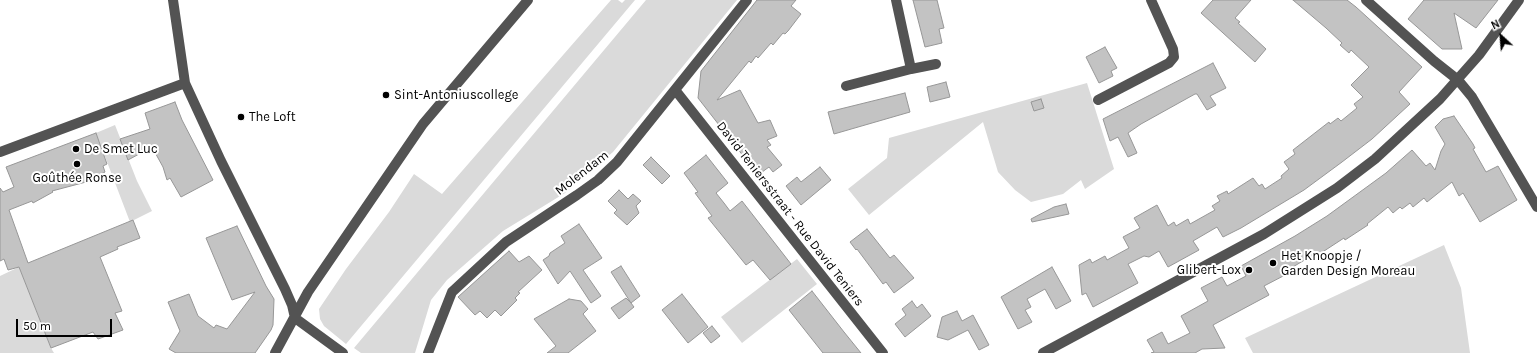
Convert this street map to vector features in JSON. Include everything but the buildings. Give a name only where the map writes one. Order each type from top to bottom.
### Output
[{"type":"street","points":[[173,0],[185,83],[221,161],[285,289],[292,305],[295,318],[342,353]]},
{"type":"street","points":[[275,353],[308,292],[423,124],[528,0]]},
{"type":"street","name":"Molendam","points":[[428,353],[452,292],[506,242],[598,180],[617,162],[676,91],[747,0]]},
{"type":"street","points":[[896,0],[911,69]]},
{"type":"street","points":[[1098,100],[1169,63],[1174,57],[1173,49],[1151,0]]},
{"type":"street","points":[[1366,0],[1434,61],[1458,80],[1478,105],[1537,207]]},
{"type":"street","points":[[1043,353],[1264,234],[1337,188],[1375,159],[1440,99],[1479,55],[1519,0]]},
{"type":"street","points":[[846,86],[936,64]]},
{"type":"street","points":[[0,152],[185,83]]},
{"type":"street","name":"David Teniersstraat - Rue David Teniers","points":[[676,91],[883,353]]},
{"type":"shaded area","points":[[611,0],[618,0],[622,3],[625,0],[635,0],[346,344],[324,326],[320,319],[319,309],[346,269],[389,212],[414,174],[442,194]]},
{"type":"shaded area","points":[[646,0],[737,0],[613,152],[565,193],[503,231],[447,280],[431,300],[415,353],[361,353],[354,348]]},
{"type":"shaded area","points":[[1087,83],[1114,169],[1085,189],[1081,180],[1063,194],[1031,202],[1015,190],[998,172],[983,122],[869,215],[848,189],[887,158],[889,138]]},
{"type":"shaded area","points":[[115,125],[137,181],[152,211],[130,222],[96,133]]},
{"type":"shaded area","points":[[1444,245],[1461,288],[1470,353],[1253,353],[1245,338]]},
{"type":"shaded area","points":[[797,259],[817,284],[742,343],[721,317]]},
{"type":"shaded area","points":[[19,267],[54,353],[0,353],[0,276]]},
{"type":"place","name":"Sint-Antoniuscollege","points":[[386,95]]},
{"type":"place","name":"The Loft","points":[[241,117]]},
{"type":"place","name":"De Smet Luc","points":[[76,149]]},
{"type":"place","name":"Goûthée Ronse","points":[[77,164]]},
{"type":"place","name":"Het Knoopje / Garden Design Moreau","points":[[1273,263]]},
{"type":"place","name":"Glibert-Lox","points":[[1249,270]]}]
